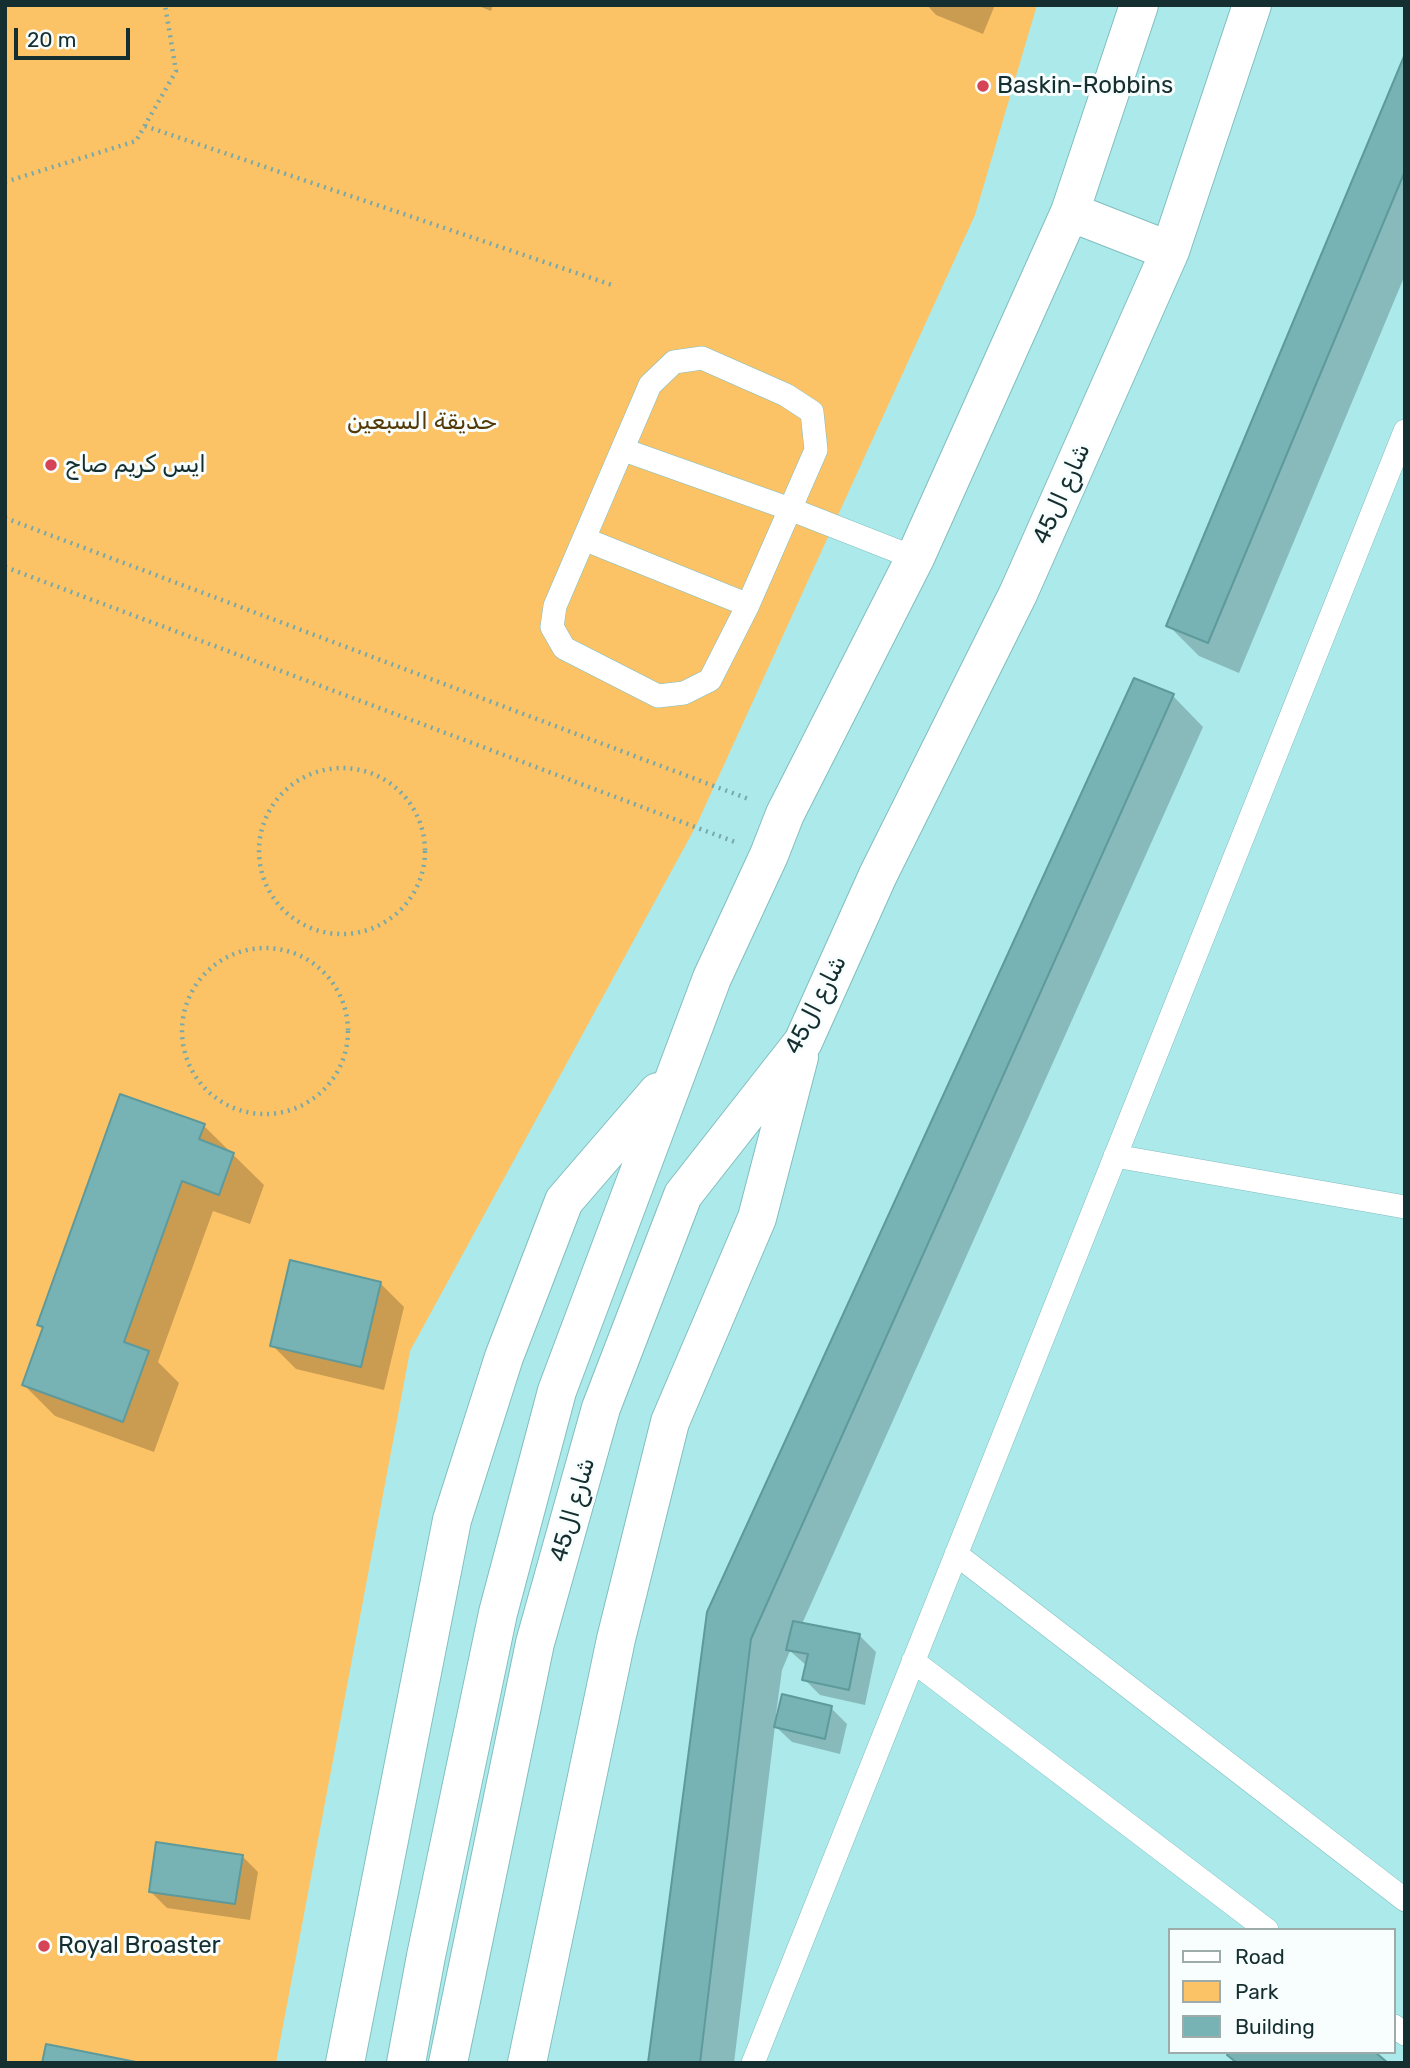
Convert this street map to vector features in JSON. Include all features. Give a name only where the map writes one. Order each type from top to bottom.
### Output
[{"type":"main road","name":"شارع ال45","points":[[406,2063],[498,1613],[557,1391],[712,978],[785,814],[915,558],[1070,212],[1139,5]]},
{"type":"main road","name":"شارع ال45","points":[[448,2063],[535,1643],[601,1408],[683,1195],[803,1042],[878,875],[1018,594],[1170,251],[1252,5]]},
{"type":"main road","points":[[1070,212],[1170,251]]},
{"type":"main road","points":[[529,2060],[616,1639],[670,1422],[757,1218],[803,1042]]},
{"type":"main road","points":[[345,2063],[452,1520],[503,1357],[564,1201],[676,1072]]},
{"type":"lane","points":[[702,358],[786,395],[812,412],[816,450],[790,509],[748,605],[710,680],[684,693],[658,696],[565,648],[552,627],[555,606],[650,385],[674,362],[702,358]]},
{"type":"lane","points":[[753,2063],[1405,431]]},
{"type":"lane","points":[[624,450],[790,509],[915,558]]},
{"type":"lane","points":[[584,539],[748,605]]},
{"type":"lane","points":[[1115,1156],[1405,1207]]},
{"type":"lane","points":[[956,1554],[1405,1900]]},
{"type":"lane","points":[[913,1661],[1264,1928]]},
{"type":"path","points":[[5,182],[136,141],[177,71],[165,5]]},
{"type":"path","points":[[145,126],[612,285]]},
{"type":"path","points":[[5,518],[785,814]]},
{"type":"path","points":[[5,567],[769,855]]},
{"type":"path","points":[[356,768],[383,778],[399,789],[416,813],[424,835],[425,864],[421,879],[398,913],[369,930],[333,934],[297,922],[274,901],[260,862],[264,821],[288,787],[323,769],[356,768]]},
{"type":"path","points":[[279,947],[306,957],[322,968],[340,992],[347,1014],[348,1044],[344,1059],[321,1093],[292,1111],[255,1115],[219,1102],[196,1081],[181,1042],[186,1000],[210,966],[246,948],[279,947]]},
{"type":"green space","name":"حديقة السبعين","points":[[5,5],[1037,5],[975,215],[696,826],[410,1351],[276,2063],[5,2063]]},
{"type":"building","points":[[1405,54],[1405,171],[1208,643],[1166,626]]},
{"type":"building","points":[[1134,678],[1174,694],[751,1639],[700,2063],[648,2063],[707,1612]]},
{"type":"building","points":[[120,1094],[205,1124],[199,1139],[234,1153],[219,1195],[182,1181],[124,1342],[149,1351],[123,1422],[22,1385],[43,1327],[37,1325]]},
{"type":"building","points":[[290,1260],[381,1282],[361,1367],[270,1346]]},
{"type":"building","points":[[793,1621],[860,1634],[849,1690],[802,1680],[808,1654],[786,1650]]},
{"type":"building","points":[[782,1694],[832,1706],[825,1739],[774,1727]]},
{"type":"building","points":[[156,1842],[243,1855],[235,1904],[149,1892]]},
{"type":"building","points":[[46,2044],[141,2063],[42,2063]]},
{"type":"building","points":[[1377,2054],[1388,2063],[1237,2063],[1227,2055]]},
{"type":"place","name":"Baskin-Robbins","points":[[983,86]]},
{"type":"place","name":"ايس كريم صاج","points":[[51,465]]},
{"type":"place","name":"Royal Broaster","points":[[44,1946]]}]
